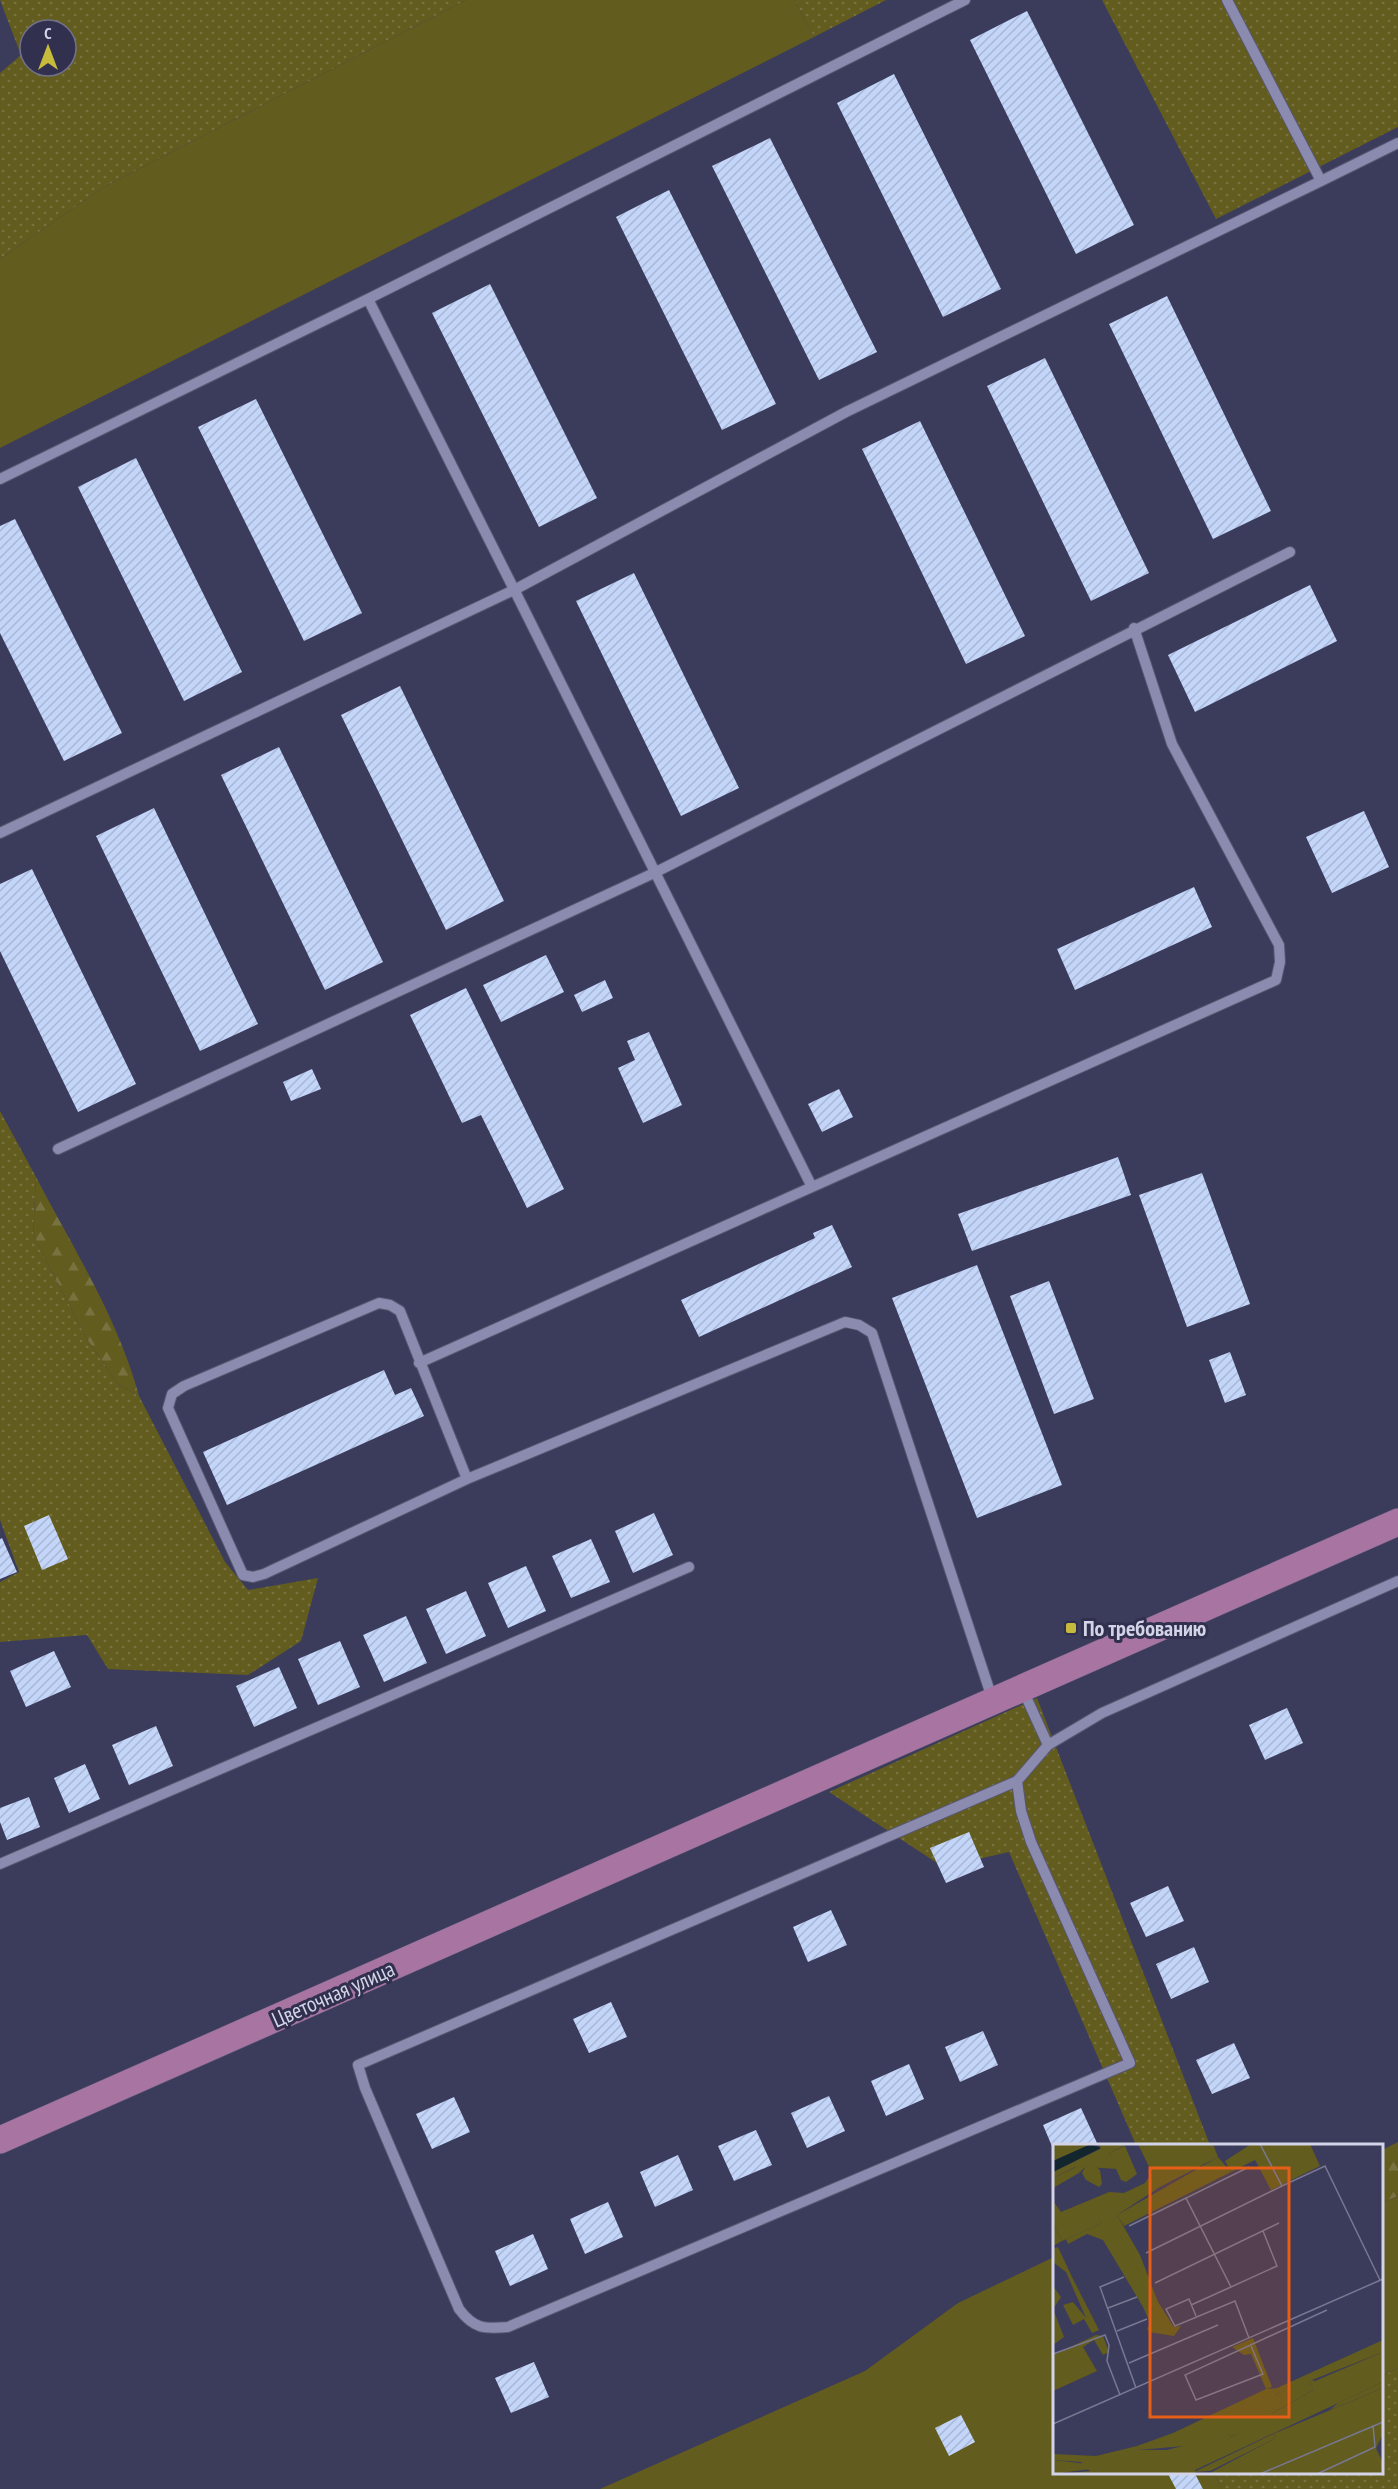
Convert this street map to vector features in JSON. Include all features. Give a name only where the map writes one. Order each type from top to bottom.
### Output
[{"type":"main road","name":"Цветочная улица","points":[[0,2140],[666,1848],[1398,1522]]},
{"type":"street","points":[[0,479],[368,299],[965,0]]},
{"type":"street","points":[[1227,0],[1321,181]]},
{"type":"street","points":[[0,832],[516,589],[846,412],[1398,142]]},
{"type":"street","points":[[368,299],[516,589],[654,873],[812,1187]]},
{"type":"street","points":[[58,1149],[654,873],[1134,628],[1290,552]]},
{"type":"street","points":[[419,1363],[1275,980],[1280,962],[1279,945],[1172,744],[1134,628]]},
{"type":"street","points":[[467,1479],[400,1311],[390,1305],[379,1303],[184,1386],[172,1394],[168,1408],[243,1575],[253,1577],[264,1574],[467,1479],[845,1322],[859,1325],[872,1333],[993,1701]]},
{"type":"street","points":[[0,1864],[688,1567]]},
{"type":"street","points":[[1017,1781],[1020,1811],[1030,1842],[1131,2062],[508,2327],[487,2329],[469,2322],[459,2309],[365,2088],[358,2066],[1017,1781],[1048,1745],[1102,1713],[1398,1581]]},
{"type":"street","points":[[1022,1688],[1048,1745]]},
{"type":"green space","points":[[0,0],[466,0],[104,187],[0,259],[0,73],[18,58],[18,78],[78,78],[78,18],[18,18],[18,47]]},
{"type":"green space","points":[[466,0],[794,0],[814,37],[0,448],[0,259],[104,187]]},
{"type":"green space","points":[[794,0],[886,0],[814,37]]},
{"type":"green space","points":[[1102,0],[1398,0],[1398,127],[1216,219]]},
{"type":"green space","points":[[0,1111],[36,1177],[33,1235],[87,1339],[118,1384],[139,1396],[225,1562],[248,1590],[318,1578],[301,1641],[248,1675],[108,1669],[87,1635],[0,1642],[0,1582],[19,1572],[0,1520]]},
{"type":"green space","points":[[36,1177],[107,1311],[139,1396],[118,1384],[87,1339],[33,1235]]},
{"type":"green space","points":[[1037,1698],[1210,2144],[1136,2144],[1009,1852],[943,1867],[829,1792]]},
{"type":"green space","points":[[1398,2142],[1398,2196],[1383,2203],[1383,2150]]},
{"type":"green space","points":[[1398,2196],[1398,2368],[1383,2376],[1383,2203]]},
{"type":"green space","points":[[1053,2257],[1053,2474],[1214,2474],[1222,2489],[600,2489],[865,2371],[958,2303]]},
{"type":"green space","points":[[1398,2368],[1398,2489],[1222,2489],[1214,2474],[1383,2474],[1383,2376]]},
{"type":"building","points":[[1027,11],[1134,225],[1076,254],[970,40]]},
{"type":"building","points":[[894,74],[1001,289],[943,317],[837,103]]},
{"type":"building","points":[[770,138],[877,352],[819,380],[712,166]]},
{"type":"building","points":[[669,190],[776,404],[722,430],[616,217]]},
{"type":"building","points":[[490,284],[597,498],[539,527],[432,313]]},
{"type":"building","points":[[1167,296],[1271,511],[1213,539],[1109,324]]},
{"type":"building","points":[[1045,358],[1149,573],[1091,601],[987,386]]},
{"type":"building","points":[[256,399],[362,613],[304,641],[198,427]]},
{"type":"building","points":[[920,421],[1025,636],[966,664],[862,449]]},
{"type":"building","points":[[136,458],[242,672],[184,701],[78,487]]},
{"type":"building","points":[[15,519],[122,733],[64,761],[0,633],[0,526]]},
{"type":"building","points":[[634,573],[739,788],[681,816],[576,601]]},
{"type":"building","points":[[1310,585],[1337,641],[1195,712],[1168,655]]},
{"type":"building","points":[[400,686],[504,901],[446,930],[341,715]]},
{"type":"building","points":[[279,747],[383,962],[325,990],[221,775]]},
{"type":"building","points":[[154,808],[258,1024],[200,1051],[96,836]]},
{"type":"building","points":[[1364,811],[1389,867],[1332,893],[1306,837]]},
{"type":"building","points":[[32,869],[136,1084],[78,1112],[0,951],[0,884]]},
{"type":"building","points":[[1194,887],[1212,927],[1075,990],[1057,949]]},
{"type":"building","points":[[546,955],[564,992],[501,1022],[483,985]]},
{"type":"building","points":[[605,980],[613,998],[582,1012],[574,995]]},
{"type":"building","points":[[466,988],[564,1189],[527,1208],[481,1115],[462,1123],[410,1015]]},
{"type":"building","points":[[649,1032],[682,1105],[643,1123],[618,1068],[635,1060],[627,1041]]},
{"type":"building","points":[[312,1069],[321,1089],[291,1101],[283,1082]]},
{"type":"building","points":[[839,1089],[853,1117],[822,1132],[808,1104]]},
{"type":"building","points":[[1118,1157],[1131,1195],[972,1251],[958,1214]]},
{"type":"building","points":[[1202,1173],[1250,1304],[1187,1327],[1139,1195]]},
{"type":"building","points":[[832,1225],[852,1267],[699,1337],[681,1300],[815,1238],[813,1233]]},
{"type":"building","points":[[977,1265],[1062,1485],[977,1518],[892,1298]]},
{"type":"building","points":[[1049,1281],[1094,1399],[1054,1414],[1010,1296]]},
{"type":"building","points":[[1230,1352],[1246,1395],[1225,1403],[1209,1360]]},
{"type":"building","points":[[384,1370],[395,1395],[411,1388],[424,1416],[227,1505],[203,1452]]},
{"type":"building","points":[[654,1513],[673,1555],[633,1573],[615,1531]]},
{"type":"building","points":[[49,1515],[68,1559],[42,1570],[24,1526]]},
{"type":"building","points":[[2,1538],[17,1572],[0,1579],[0,1539]]},
{"type":"building","points":[[591,1539],[610,1582],[571,1598],[552,1556]]},
{"type":"building","points":[[526,1566],[546,1611],[508,1628],[488,1583]]},
{"type":"building","points":[[466,1591],[486,1636],[446,1654],[426,1609]]},
{"type":"building","points":[[406,1616],[427,1663],[384,1682],[363,1635]]},
{"type":"building","points":[[340,1641],[360,1687],[318,1705],[298,1659]]},
{"type":"building","points":[[54,1651],[71,1687],[26,1707],[10,1671]]},
{"type":"building","points":[[279,1667],[297,1708],[254,1727],[236,1686]]},
{"type":"building","points":[[1287,1708],[1303,1743],[1265,1760],[1249,1725]]},
{"type":"building","points":[[156,1726],[173,1766],[129,1785],[112,1745]]},
{"type":"building","points":[[85,1764],[100,1799],[69,1813],[54,1778]]},
{"type":"building","points":[[29,1797],[40,1827],[7,1840],[0,1822],[0,1808]]},
{"type":"building","points":[[969,1832],[984,1867],[946,1883],[930,1848]]},
{"type":"building","points":[[1168,1886],[1184,1921],[1146,1937],[1130,1903]]},
{"type":"building","points":[[831,1910],[847,1945],[808,1962],[793,1927]]},
{"type":"building","points":[[1194,1947],[1209,1982],[1171,1999],[1156,1964]]},
{"type":"building","points":[[611,2002],[627,2037],[589,2053],[573,2019]]},
{"type":"building","points":[[983,2031],[998,2065],[960,2082],[945,2047]]},
{"type":"building","points":[[1234,2043],[1250,2078],[1212,2094],[1196,2060]]},
{"type":"building","points":[[909,2064],[924,2099],[886,2116],[871,2081]]},
{"type":"building","points":[[829,2096],[845,2131],[807,2148],[791,2113]]},
{"type":"building","points":[[454,2097],[470,2132],[432,2149],[416,2114]]},
{"type":"building","points":[[1081,2108],[1097,2143],[1053,2144],[1053,2149],[1043,2125]]},
{"type":"building","points":[[756,2130],[772,2165],[734,2181],[718,2146]]},
{"type":"building","points":[[678,2155],[693,2190],[655,2207],[640,2172]]},
{"type":"building","points":[[608,2202],[623,2237],[585,2254],[570,2219]]},
{"type":"building","points":[[533,2234],[548,2269],[510,2286],[495,2251]]},
{"type":"building","points":[[534,2362],[549,2397],[511,2413],[495,2378]]},
{"type":"building","points":[[961,2415],[975,2442],[949,2456],[935,2428]]},
{"type":"building","points":[[1168,2474],[1195,2474],[1203,2489],[1176,2489]]},
{"type":"place","name":"По требованию","points":[[1071,1628]]}]
